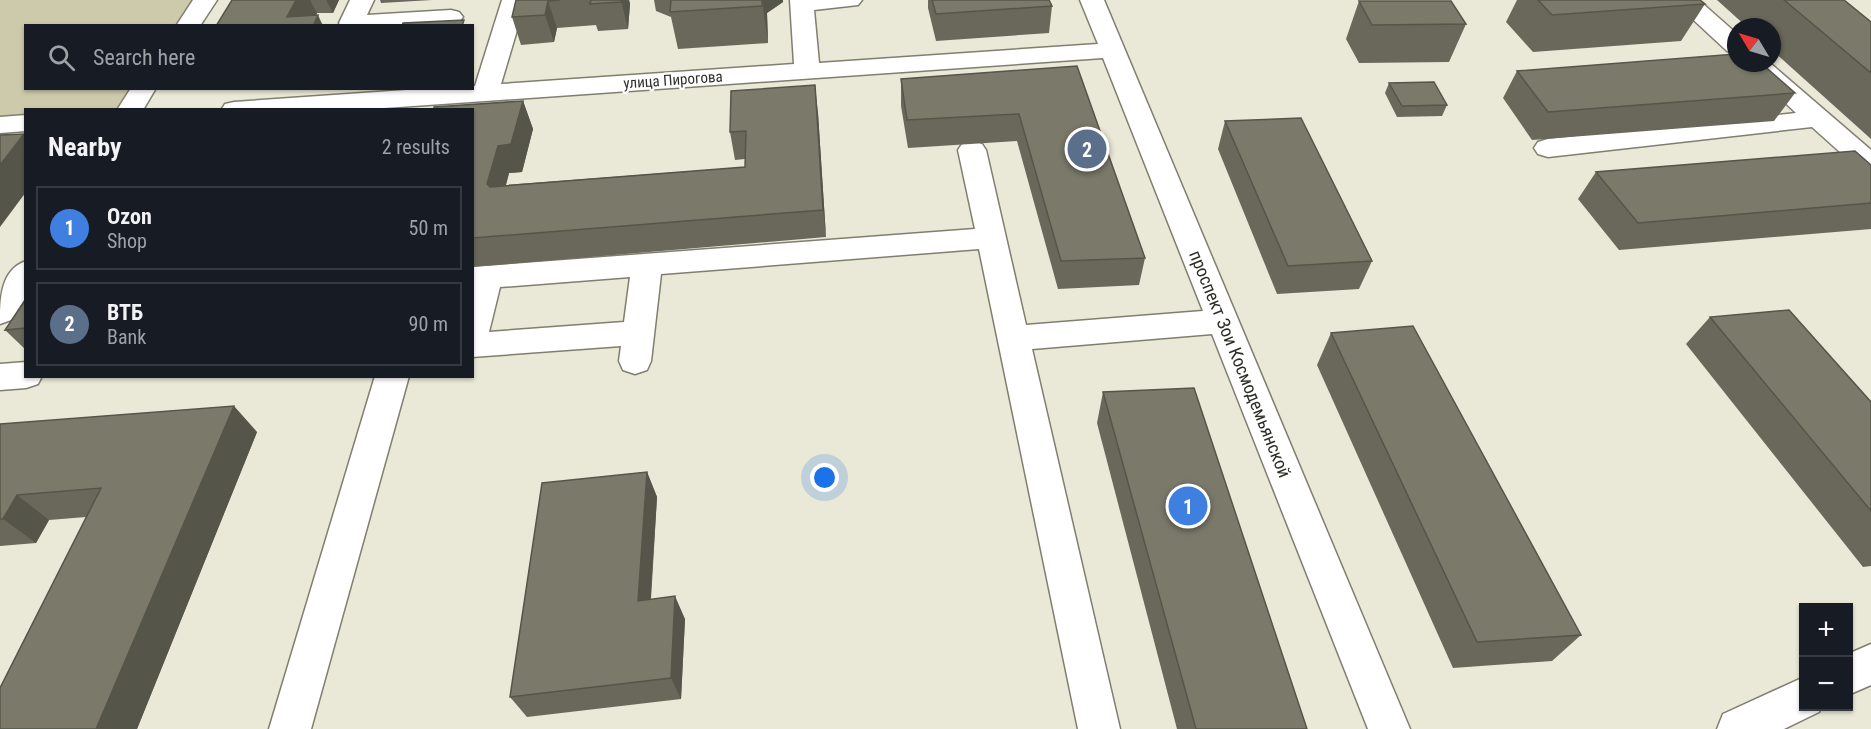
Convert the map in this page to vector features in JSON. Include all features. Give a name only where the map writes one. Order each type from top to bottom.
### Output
[{"type":"street","points":[[189,24],[205,0]]},
{"type":"street","points":[[362,0],[351,23],[451,17]]},
{"type":"street","points":[[486,93],[514,0]]},
{"type":"street","points":[[807,71],[802,2],[850,0]]},
{"type":"street","name":"проспект Зои Космодемьянской","points":[[1092,0],[1389,729]]},
{"type":"street","points":[[1694,8],[1727,38]]},
{"type":"street","name":"улица Пирогова","points":[[264,108],[1112,50]]},
{"type":"street","points":[[1765,72],[1871,165]]},
{"type":"street","points":[[131,108],[143,90]]},
{"type":"street","points":[[1548,148],[1816,119]]},
{"type":"street","points":[[0,125],[24,123]]},
{"type":"street","points":[[972,150],[1099,729]]},
{"type":"street","points":[[474,322],[480,278],[993,238]]},
{"type":"street","points":[[474,345],[636,347],[646,266]]},
{"type":"street","points":[[0,312],[24,275]]},
{"type":"street","points":[[1014,338],[1223,321]]},
{"type":"street","points":[[0,377],[24,375]]},
{"type":"street","points":[[290,729],[391,378]]},
{"type":"street","points":[[1853,673],[1871,664]]},
{"type":"street","points":[[1738,729],[1799,699]]},
{"type":"shaded area","points":[[0,0],[201,0],[185,24],[24,24],[24,90],[141,90],[129,108],[24,108],[24,122],[0,124]]},
{"type":"building","points":[[232,0],[296,0],[287,17],[318,15],[314,24],[217,24]]},
{"type":"building","points":[[516,0],[560,0],[548,1],[545,15],[512,17]]},
{"type":"building","points":[[591,0],[621,0],[621,2],[590,4]]},
{"type":"building","points":[[671,0],[762,0],[762,6],[670,12]]},
{"type":"building","points":[[932,0],[1049,0],[1052,6],[936,14]]},
{"type":"building","points":[[1538,0],[1700,0],[1705,4],[1552,15]]},
{"type":"building","points":[[1784,0],[1844,0],[1871,22],[1871,73]]},
{"type":"building","points":[[1359,1],[1451,1],[1466,24],[1372,25]]},
{"type":"building","points":[[464,20],[463,24],[403,23]]},
{"type":"building","points":[[1727,55],[1727,72],[1771,72],[1795,93],[1548,112],[1517,71]]},
{"type":"building","points":[[1077,66],[1145,258],[1061,261],[1019,114],[907,120],[901,79]]},
{"type":"building","points":[[1434,82],[1447,105],[1402,106],[1389,83]]},
{"type":"building","points":[[815,85],[823,210],[474,238],[474,108],[434,108],[523,101],[511,144],[498,146],[487,184],[490,187],[745,167],[746,131],[730,132],[731,91]]},
{"type":"building","points":[[1301,118],[1372,261],[1288,266],[1225,121]]},
{"type":"building","points":[[24,134],[0,165],[0,135]]},
{"type":"building","points":[[1855,151],[1871,165],[1871,203],[1638,223],[1596,172]]},
{"type":"building","points":[[24,302],[24,328],[5,330]]},
{"type":"building","points":[[1789,310],[1871,402],[1871,511],[1710,317]]},
{"type":"building","points":[[1413,326],[1581,635],[1477,642],[1331,333]]},
{"type":"building","points":[[1194,388],[1307,729],[1196,729],[1103,392]]},
{"type":"building","points":[[234,406],[96,729],[0,729],[0,688],[101,488],[17,495],[3,519],[0,519],[0,424]]},
{"type":"building","points":[[647,472],[638,601],[675,596],[671,678],[510,697],[542,483]]},
{"type":"place","name":"ВТБ","points":[[1087,149]]},
{"type":"place","name":"Ozon","points":[[1188,506]]}]
